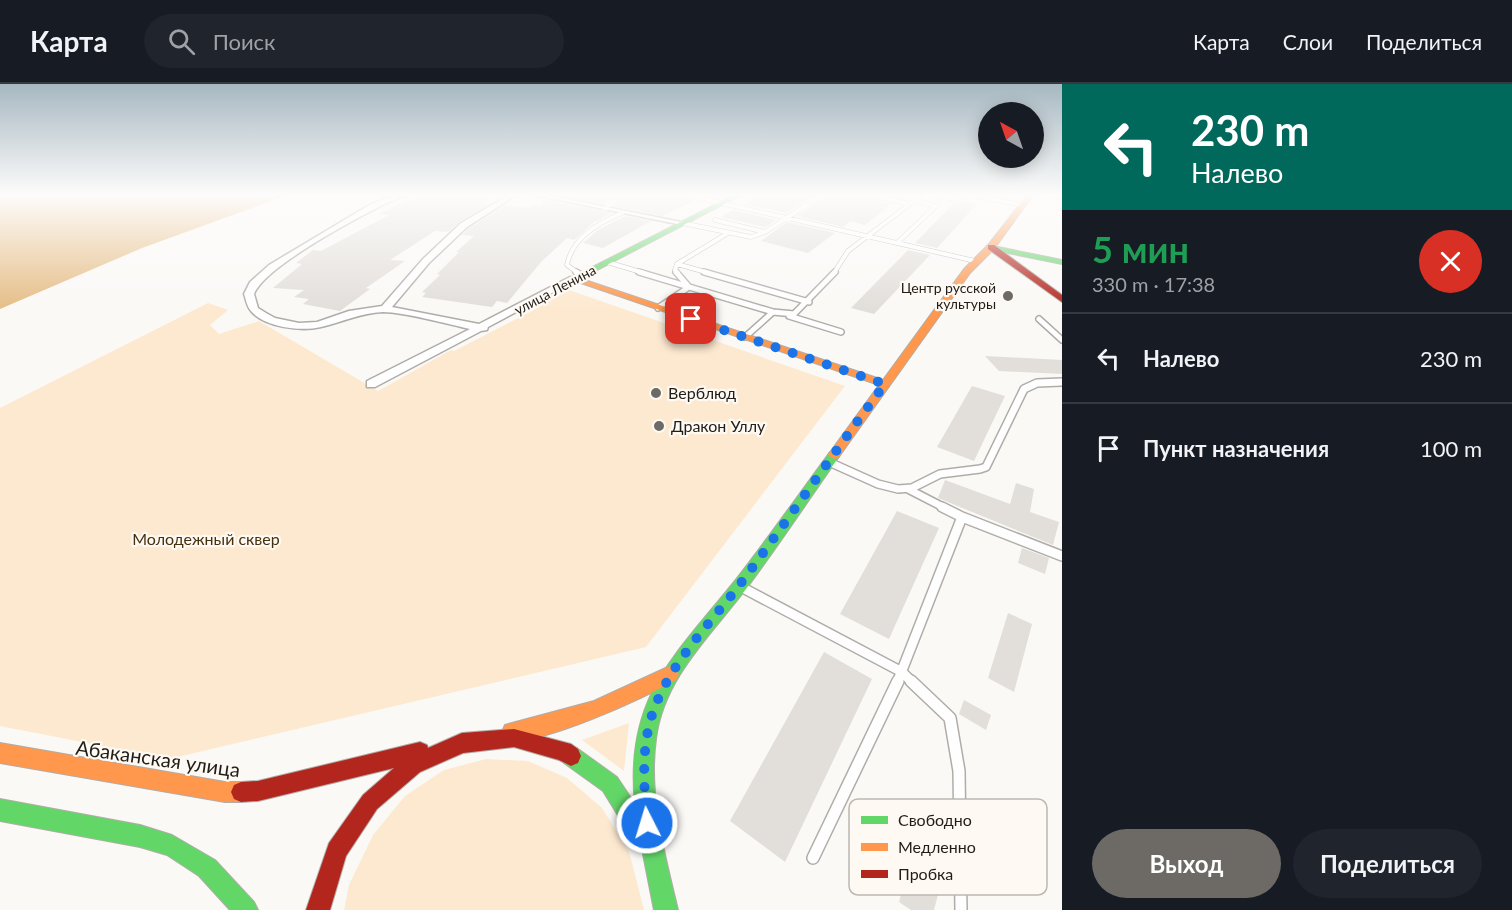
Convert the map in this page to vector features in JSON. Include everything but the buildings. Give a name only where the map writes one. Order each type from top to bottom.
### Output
[{"type":"main road","name":"улица Ленина","points":[[577,277],[662,234]]},
{"type":"main road","points":[[666,909],[647,823],[644,778],[651,717],[670,675],[739,585],[975,261],[991,247],[1001,234]]},
{"type":"main road","points":[[991,247],[1062,262]]},
{"type":"main road","points":[[991,247],[1062,299]]},
{"type":"main road","points":[[577,277],[658,308],[885,384]]},
{"type":"main road","points":[[318,910],[329,870],[343,840],[379,791],[400,772],[423,757],[450,745],[582,716],[620,702],[670,675]]},
{"type":"main road","points":[[467,740],[515,737],[562,751],[584,764],[605,781],[624,802],[640,826],[653,855],[662,887]]},
{"type":"main road","name":"Абаканская улица","points":[[0,753],[172,783],[242,792],[258,791],[450,745]]},
{"type":"main road","points":[[0,810],[151,839],[177,848],[221,879],[246,910]]},
{"type":"street","points":[[328,234],[272,267],[253,284],[249,294],[254,309],[272,320],[304,327],[318,326],[349,314],[385,309],[483,328]]},
{"type":"street","points":[[385,309],[426,261],[456,234]]},
{"type":"street","name":"улица Ленина","points":[[371,384],[483,328],[577,277]]},
{"type":"lane","points":[[577,277],[567,265],[572,248],[589,234]]},
{"type":"lane","points":[[689,287],[675,270],[677,264],[727,234]]},
{"type":"lane","points":[[731,234],[751,237],[761,234]]},
{"type":"lane","points":[[853,234],[975,261]]},
{"type":"lane","points":[[745,338],[773,312],[794,314],[809,302],[832,276],[848,251],[872,234]]},
{"type":"lane","points":[[897,243],[907,234]]},
{"type":"lane","points":[[607,262],[841,332]]},
{"type":"lane","points":[[677,264],[809,302]]},
{"type":"lane","points":[[658,308],[689,287]]},
{"type":"lane","points":[[1039,319],[1062,340]]},
{"type":"lane","points":[[908,489],[931,476],[952,472],[974,472],[986,467],[1024,389],[1031,384],[1062,382]]},
{"type":"lane","points":[[828,461],[890,487],[908,489],[962,517],[1062,556]]},
{"type":"lane","points":[[813,858],[902,672],[962,517]]},
{"type":"lane","points":[[739,585],[902,672],[950,718],[959,771],[959,799]]},
{"type":"lane","points":[[961,895],[961,910]]},
{"type":"green space","name":"Молодежный сквер","points":[[569,290],[845,386],[646,647],[169,759],[0,726],[0,408],[208,303],[228,310],[210,325],[219,334],[259,321],[378,391],[451,350],[454,351]]},
{"type":"green space","points":[[629,723],[624,771],[582,740]]},
{"type":"green space","points":[[486,759],[528,761],[567,778],[602,808],[629,851],[644,910],[344,910],[349,885],[373,835],[405,796],[444,770]]},
{"type":"shaded area","points":[[0,234],[182,234],[142,248],[0,309]]},
{"type":"traffic: fast","points":[[573,279],[662,234]]},
{"type":"traffic: fast","points":[[1001,249],[1062,262]]},
{"type":"traffic: fast","points":[[662,887],[648,823],[644,780],[646,737],[658,697],[678,662],[729,600],[834,455]]},
{"type":"traffic: fast","points":[[571,756],[610,784],[646,840]]},
{"type":"traffic: fast","points":[[0,810],[140,836],[172,846],[207,868],[246,910]]},
{"type":"traffic: fast","points":[[658,873],[666,910]]},
{"type":"traffic: slow","points":[[834,455],[967,271],[1001,234]]},
{"type":"traffic: slow","points":[[573,279],[885,384]]},
{"type":"traffic: slow","points":[[512,732],[594,710],[632,694],[670,674]]},
{"type":"traffic: slow","points":[[0,753],[225,792],[241,792]]},
{"type":"traffic: jam","points":[[991,247],[1062,299]]},
{"type":"traffic: jam","points":[[318,910],[337,851],[370,802],[413,765],[462,743],[514,738],[564,751],[571,756]]},
{"type":"traffic: jam","points":[[241,792],[258,791],[420,752]]},
{"type":"place","name":"Центр русской культуры","points":[[1008,296]]},
{"type":"place","name":"Верблюд","points":[[656,393]]},
{"type":"place","name":"Дракон Уллу","points":[[659,426]]},
{"type":"route","points":[[647,823],[644,787],[651,717],[670,675],[739,585],[885,384],[691,319]]}]
